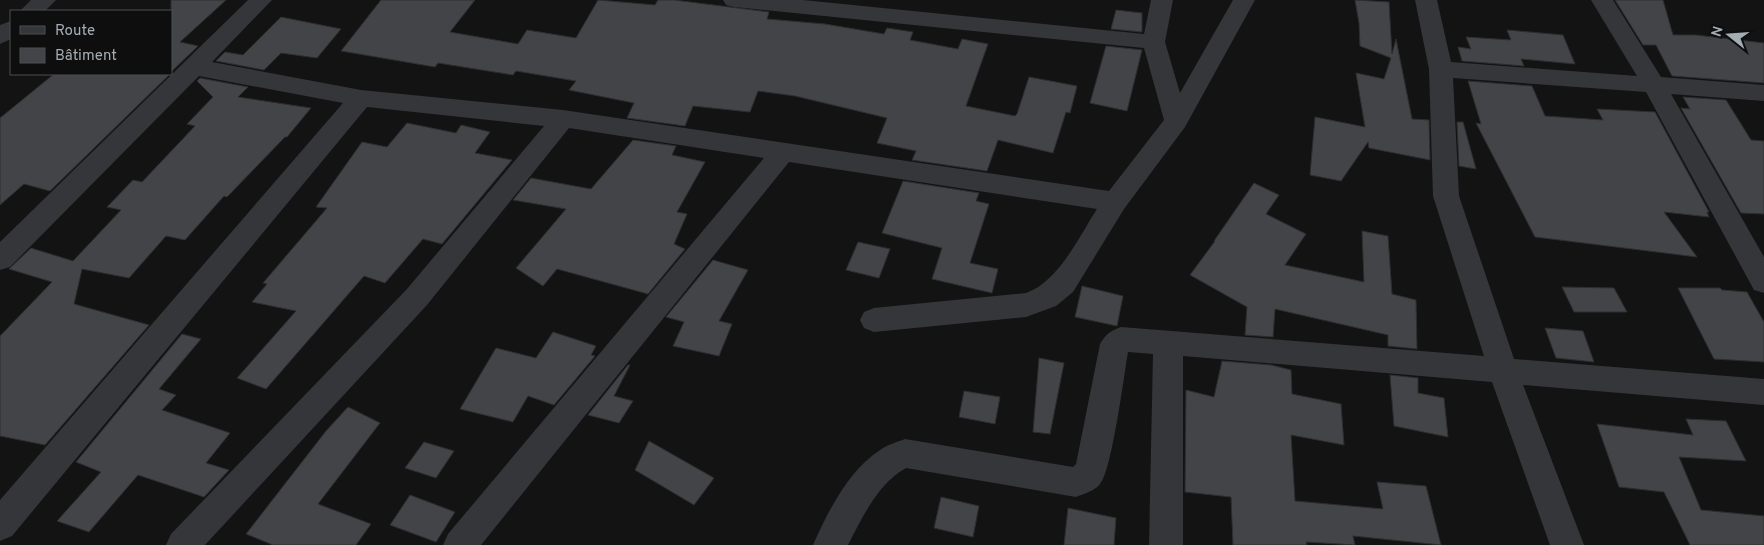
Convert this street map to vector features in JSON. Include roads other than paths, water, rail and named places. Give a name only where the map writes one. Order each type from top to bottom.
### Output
[{"type":"street","points":[[32,10],[45,0]]},
{"type":"street","points":[[0,259],[261,0]]},
{"type":"street","points":[[734,0],[1154,42]]},
{"type":"street","points":[[1162,0],[1154,42],[1176,121]]},
{"type":"street","points":[[874,320],[1026,305],[1046,298],[1063,284],[1115,202],[1176,121],[1244,0]]},
{"type":"street","points":[[1426,0],[1441,69],[1446,196],[1503,371],[1567,545]]},
{"type":"street","points":[[1602,0],[1654,85],[1764,282]]},
{"type":"street","points":[[0,37],[10,29]]},
{"type":"street","points":[[194,66],[361,98],[563,119],[1115,202]]},
{"type":"street","points":[[1441,69],[1764,93]]},
{"type":"street","points":[[0,525],[361,98]]},
{"type":"street","points":[[183,545],[417,297],[563,119]]},
{"type":"street","points":[[460,545],[784,151]]},
{"type":"street","points":[[830,545],[846,514],[880,467],[897,456],[906,453],[1076,482],[1089,474],[1094,458],[1117,341],[1121,339],[1764,392]]},
{"type":"street","points":[[1166,545],[1168,342]]}]
